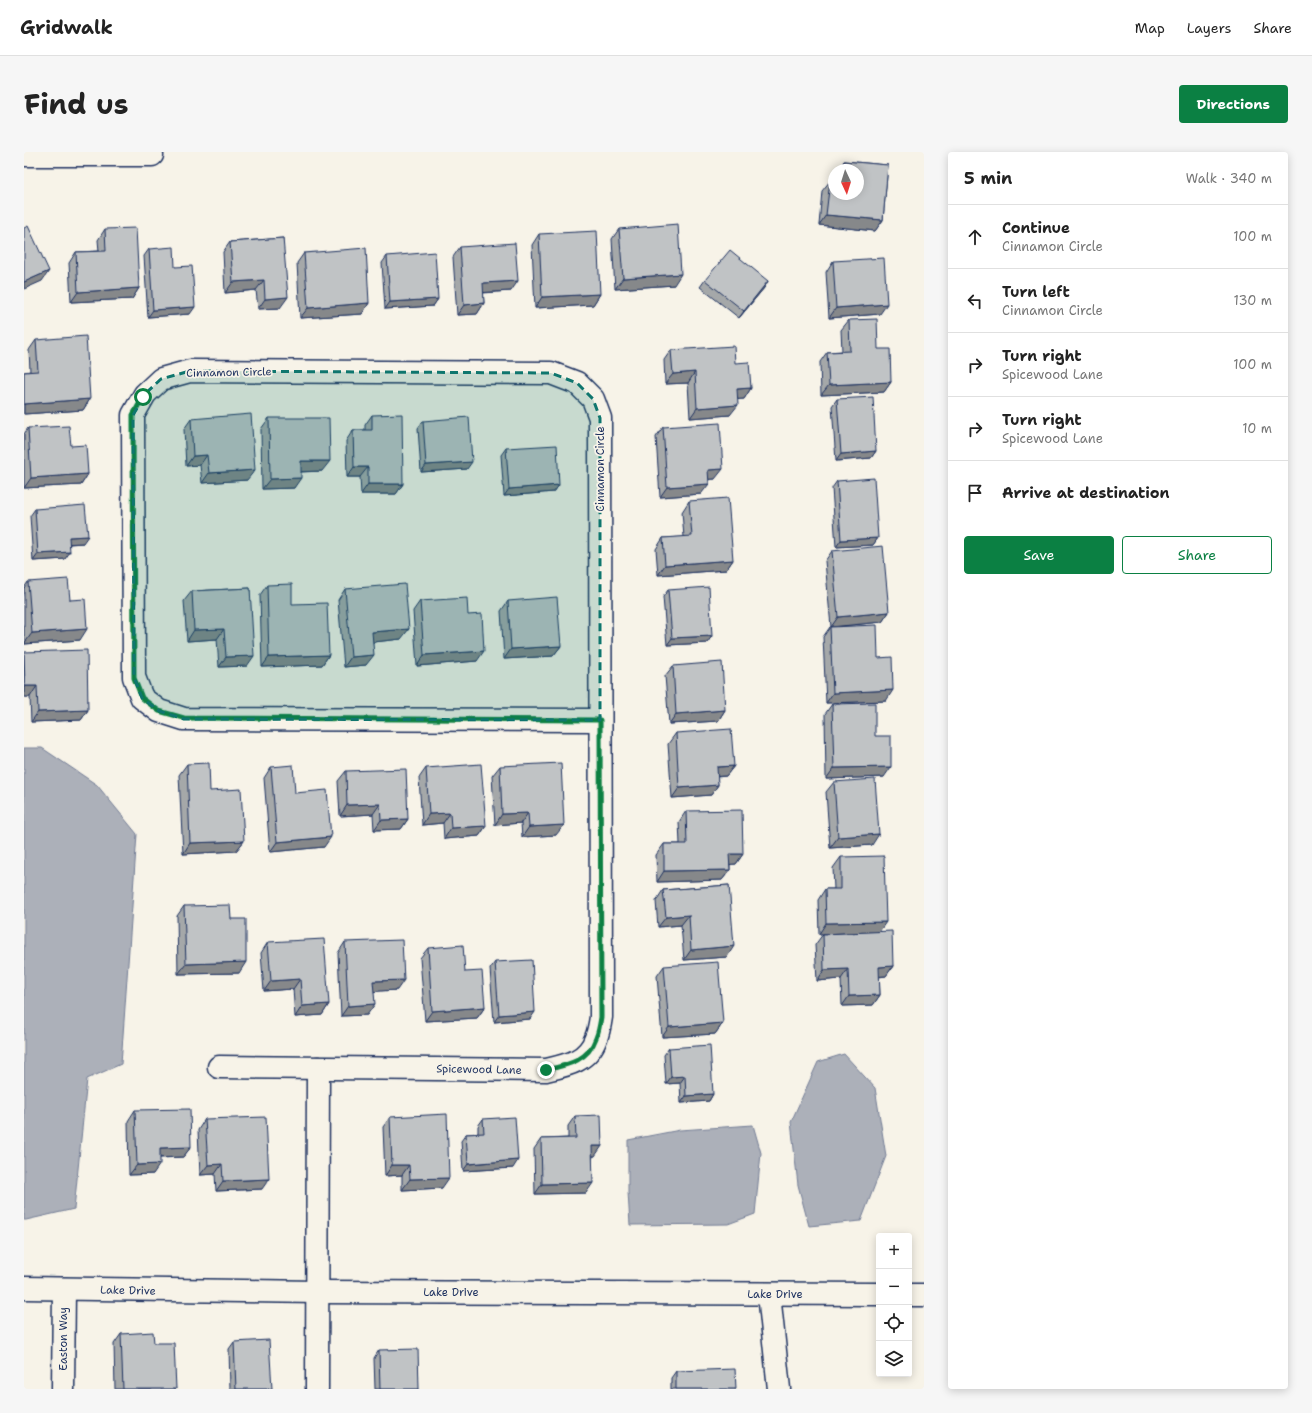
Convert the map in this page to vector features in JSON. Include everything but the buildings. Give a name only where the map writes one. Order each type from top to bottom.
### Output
[{"type":"street","points":[[24,155],[152,155]]},
{"type":"street","name":"Cinnamon Circle","points":[[190,370],[551,373],[578,383],[593,398],[600,418],[600,720],[184,718],[159,711],[142,698],[134,678],[133,415],[145,394],[160,379],[190,370]]},
{"type":"street","name":"Spicewood Lane","points":[[219,1067],[546,1070],[570,1065],[586,1056],[596,1039],[601,1017],[600,720]]},
{"type":"street","points":[[317,1389],[318,1068]]},
{"type":"street","name":"Lake Drive","points":[[24,1288],[317,1292],[876,1294]]},
{"type":"street","name":"Easton Way","points":[[63,1389],[64,1289]]},
{"type":"street","points":[[769,1294],[779,1389]]},
{"type":"street","points":[[912,1295],[924,1295]]},
{"type":"highlighted area","points":[[190,371],[551,373],[577,383],[593,399],[600,418],[600,720],[184,719],[159,711],[142,698],[134,677],[133,415],[145,394],[161,379]]},
{"type":"shaded area","points":[[24,748],[42,748],[97,785],[137,834],[121,1064],[87,1079],[74,1209],[26,1220],[24,1220]]},
{"type":"shaded area","points":[[844,1054],[875,1088],[886,1156],[861,1221],[809,1226],[798,1185],[791,1122],[818,1062]]},
{"type":"shaded area","points":[[753,1125],[761,1153],[755,1214],[728,1224],[630,1225],[628,1192],[628,1140],[680,1130]]},
{"type":"route","points":[[143,397],[133,415],[134,678],[142,698],[159,711],[184,718],[600,720],[601,1017],[596,1039],[586,1056],[570,1065],[546,1070]]}]
